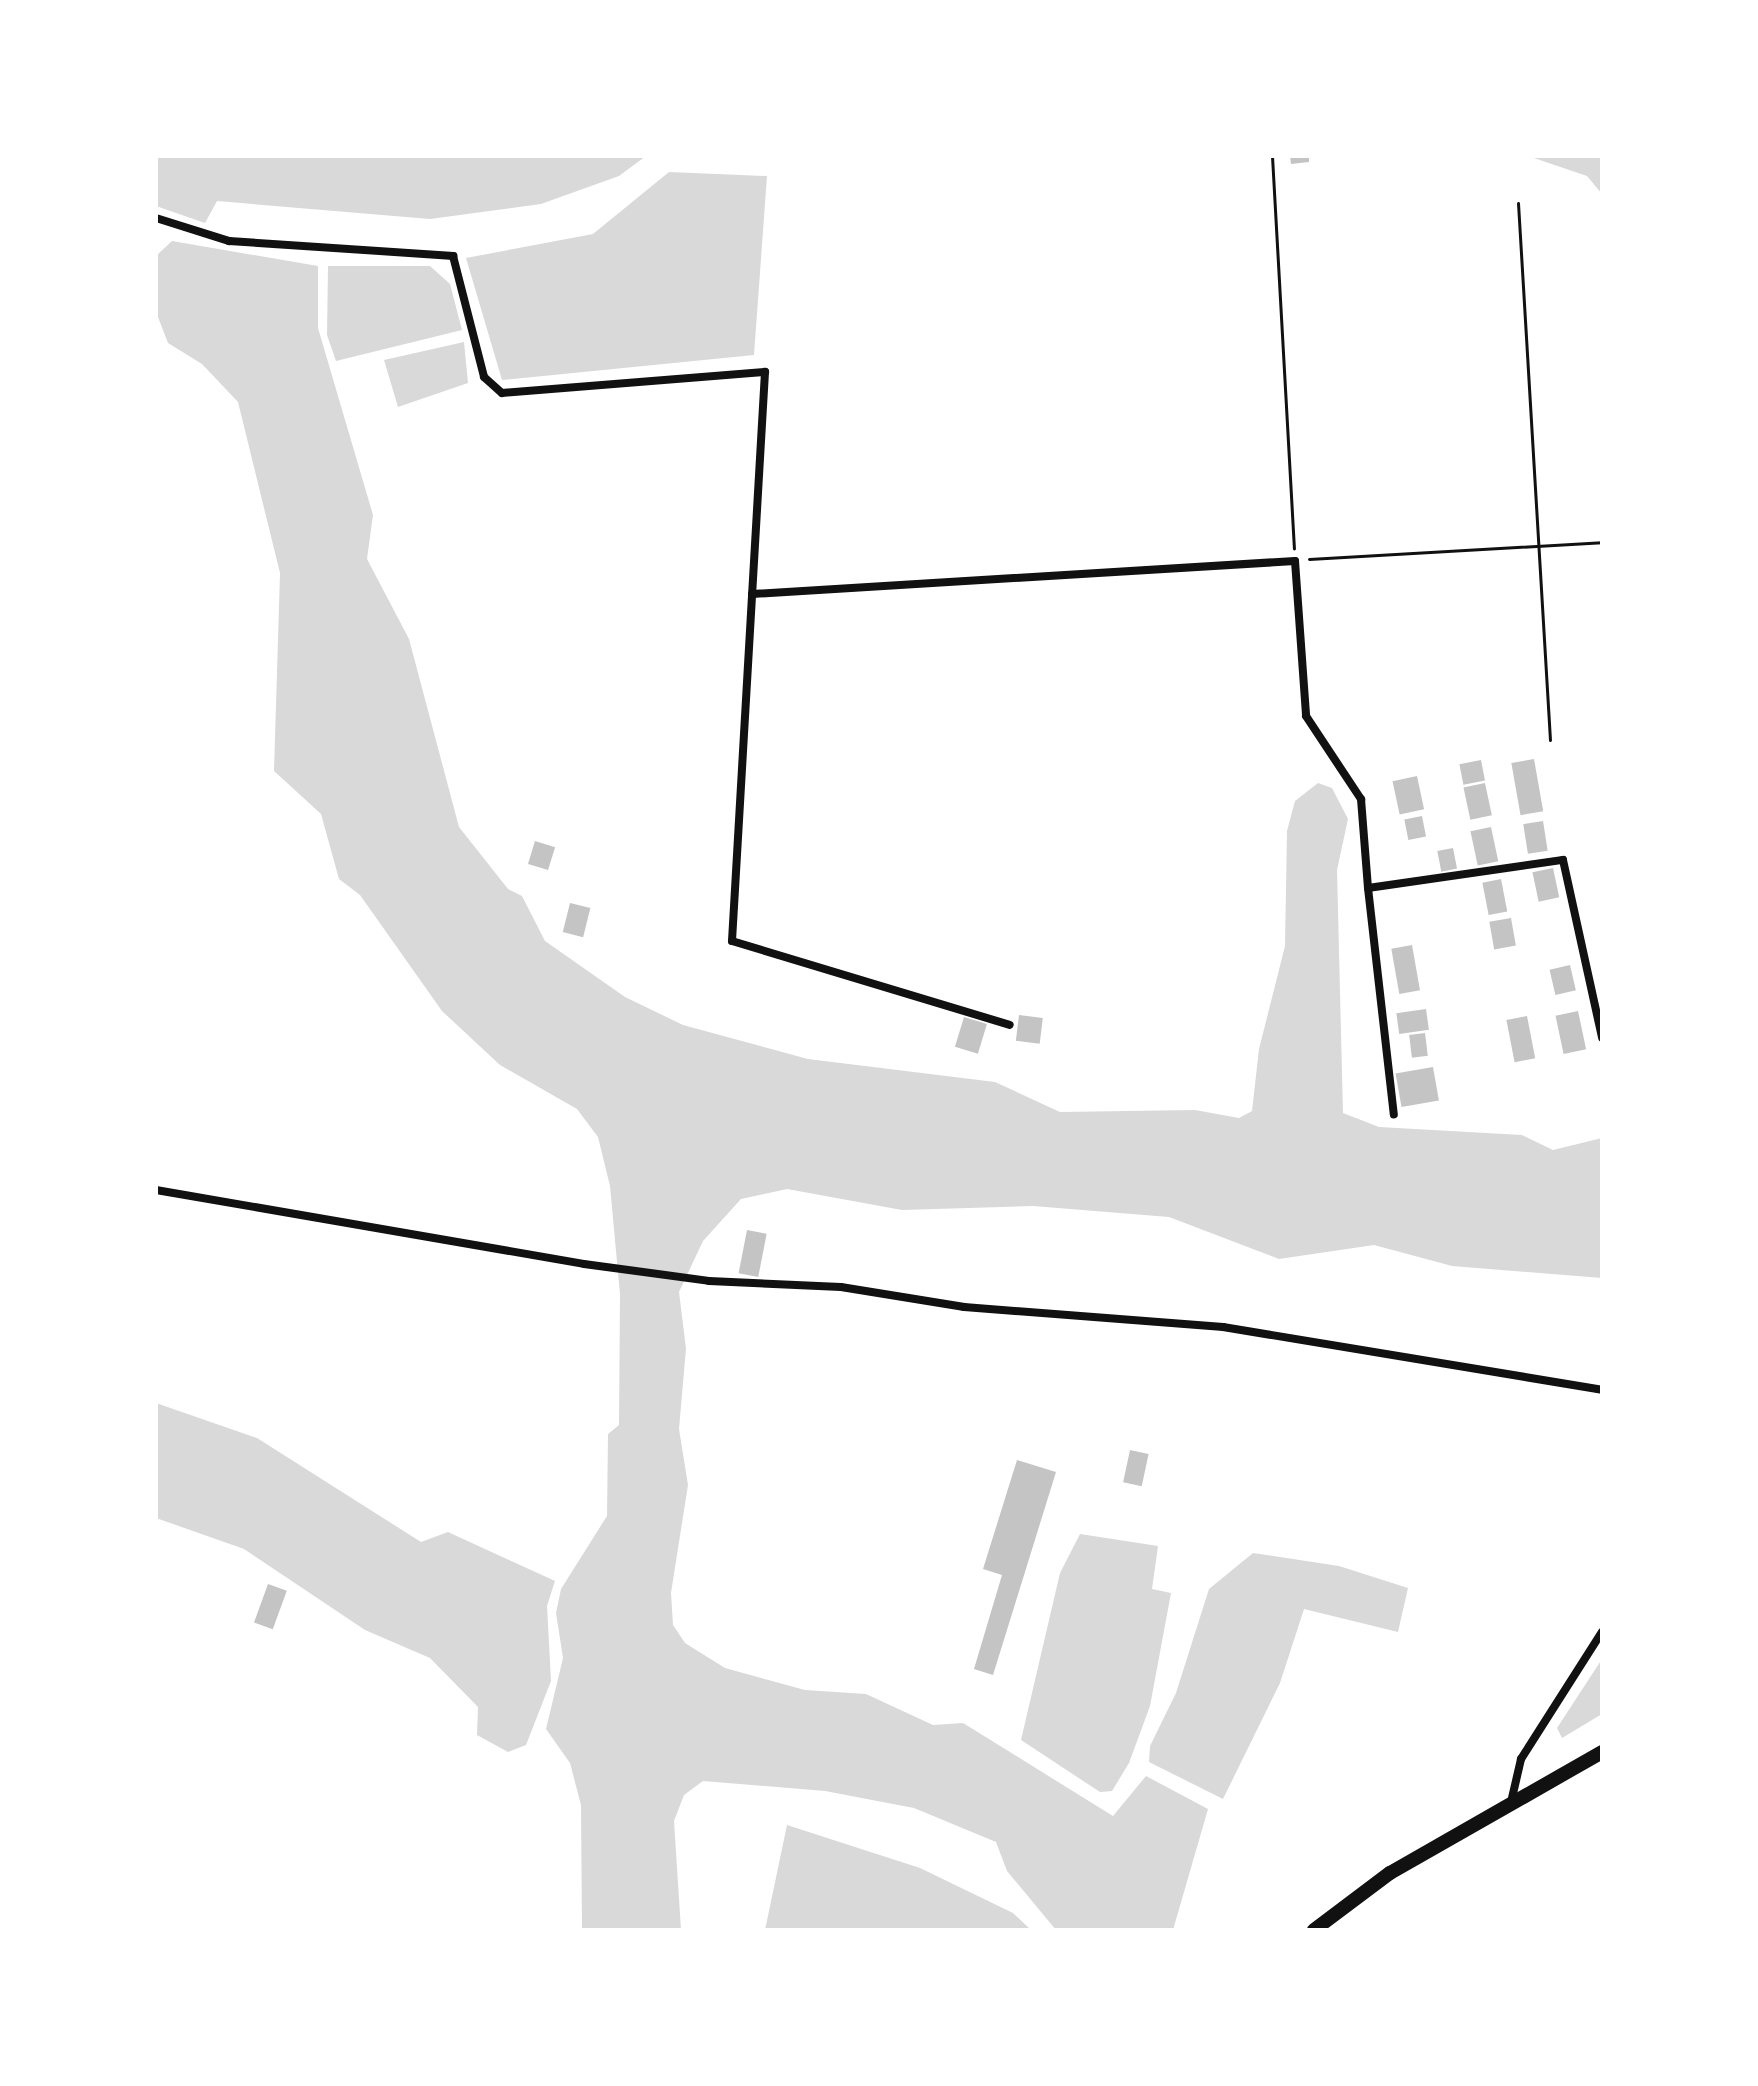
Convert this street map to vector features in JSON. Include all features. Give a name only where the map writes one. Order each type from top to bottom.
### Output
[{"type":"main road","points":[[1314,1930],[1390,1873],[1512,1798],[1602,1752]]},
{"type":"street","points":[[156,218],[229,241],[453,256],[484,377],[502,393],[765,372],[732,941],[1010,1025]]},
{"type":"street","points":[[752,594],[1295,561],[1306,716],[1361,799],[1394,1115]]},
{"type":"street","points":[[1368,888],[1563,860],[1602,1038]]},
{"type":"street","points":[[156,1190],[615,1269],[1223,1327],[1602,1390]]},
{"type":"street","points":[[1512,1798],[1521,1759],[1602,1632]]},
{"type":"path","points":[[1272,156],[1295,561],[1602,542]]},
{"type":"path","points":[[1518,203],[1550,740]]},
{"type":"shaded area","points":[[156,156],[646,156],[619,176],[541,204],[430,219],[217,201],[205,223],[156,206]]},
{"type":"shaded area","points":[[1528,156],[1602,156],[1602,194],[1587,176]]},
{"type":"shaded area","points":[[669,172],[767,176],[754,355],[502,380],[466,258],[593,234]]},
{"type":"shaded area","points":[[172,241],[318,266],[318,328],[373,515],[367,559],[409,639],[459,827],[508,889],[522,896],[545,941],[625,997],[683,1025],[808,1059],[995,1082],[1060,1112],[1195,1110],[1239,1118],[1252,1111],[1259,1049],[1285,946],[1287,831],[1295,801],[1318,783],[1332,788],[1348,819],[1337,870],[1343,1113],[1379,1127],[1522,1135],[1553,1150],[1602,1138],[1602,1278],[1452,1266],[1374,1245],[1279,1259],[1169,1217],[1033,1206],[902,1210],[787,1189],[741,1199],[703,1241],[679,1292],[686,1349],[679,1429],[688,1485],[671,1593],[673,1625],[685,1643],[725,1668],[805,1690],[866,1694],[933,1725],[963,1723],[1113,1816],[1146,1776],[1208,1809],[1173,1930],[1056,1930],[1007,1871],[996,1842],[914,1808],[825,1791],[703,1781],[684,1795],[674,1821],[681,1930],[582,1930],[581,1805],[570,1763],[546,1729],[563,1658],[556,1613],[561,1589],[607,1516],[608,1434],[619,1425],[620,1294],[610,1186],[598,1137],[577,1109],[500,1065],[442,1011],[360,895],[339,879],[321,814],[274,771],[280,573],[238,402],[202,364],[168,343],[156,312],[156,256]]},
{"type":"shaded area","points":[[328,266],[430,266],[450,284],[462,330],[336,361],[327,335]]},
{"type":"shaded area","points":[[464,342],[468,383],[398,407],[384,360]]},
{"type":"shaded area","points":[[156,1403],[257,1438],[421,1542],[448,1532],[555,1581],[547,1606],[551,1681],[526,1745],[508,1752],[477,1735],[478,1707],[430,1658],[365,1630],[244,1549],[156,1518]]},
{"type":"shaded area","points":[[1080,1534],[1158,1546],[1152,1589],[1171,1593],[1150,1706],[1129,1763],[1112,1791],[1100,1792],[1021,1740],[1060,1573]]},
{"type":"shaded area","points":[[1253,1553],[1339,1566],[1408,1588],[1398,1632],[1304,1609],[1280,1683],[1223,1799],[1149,1762],[1150,1746],[1176,1693],[1209,1589]]},
{"type":"shaded area","points":[[1602,1659],[1602,1714],[1562,1738],[1557,1728]]},
{"type":"shaded area","points":[[787,1825],[920,1868],[1013,1913],[1031,1930],[765,1930]]},
{"type":"building","points":[[1290,156],[1309,156],[1309,162],[1291,164]]},
{"type":"building","points":[[1534,759],[1543,811],[1521,815],[1511,763]]},
{"type":"building","points":[[1481,760],[1485,781],[1463,785],[1459,764]]},
{"type":"building","points":[[1417,776],[1424,809],[1400,814],[1393,781]]},
{"type":"building","points":[[1485,783],[1492,815],[1470,820],[1463,788]]},
{"type":"building","points":[[1422,816],[1426,837],[1408,840],[1404,819]]},
{"type":"building","points":[[1543,821],[1548,851],[1528,854],[1523,824]]},
{"type":"building","points":[[1491,827],[1498,861],[1478,866],[1470,831]]},
{"type":"building","points":[[535,841],[555,847],[548,870],[528,864]]},
{"type":"building","points":[[1453,848],[1457,869],[1441,872],[1437,851]]},
{"type":"building","points":[[1553,868],[1559,897],[1539,902],[1532,872]]},
{"type":"building","points":[[1501,879],[1507,911],[1489,915],[1482,883]]},
{"type":"building","points":[[570,903],[590,908],[583,937],[563,932]]},
{"type":"building","points":[[1511,918],[1516,946],[1494,949],[1489,922]]},
{"type":"building","points":[[1412,945],[1420,990],[1399,994],[1391,949]]},
{"type":"building","points":[[1570,965],[1576,990],[1555,995],[1550,970]]},
{"type":"building","points":[[1426,1009],[1429,1030],[1399,1034],[1396,1013]]},
{"type":"building","points":[[1578,1011],[1586,1049],[1564,1054],[1556,1016]]},
{"type":"building","points":[[1019,1015],[1043,1018],[1040,1044],[1016,1041]]},
{"type":"building","points":[[1527,1016],[1535,1058],[1515,1062],[1506,1020]]},
{"type":"building","points":[[964,1017],[987,1024],[978,1054],[955,1047]]},
{"type":"building","points":[[1425,1033],[1428,1056],[1412,1058],[1409,1035]]},
{"type":"building","points":[[1433,1067],[1439,1100],[1401,1107],[1396,1074]]},
{"type":"building","points":[[747,1230],[767,1234],[758,1277],[739,1273]]},
{"type":"building","points":[[1130,1450],[1149,1454],[1142,1486],[1123,1482]]},
{"type":"building","points":[[1017,1460],[1056,1472],[993,1675],[974,1669],[1002,1575],[983,1569]]},
{"type":"building","points":[[268,1584],[287,1591],[273,1629],[254,1623]]}]
